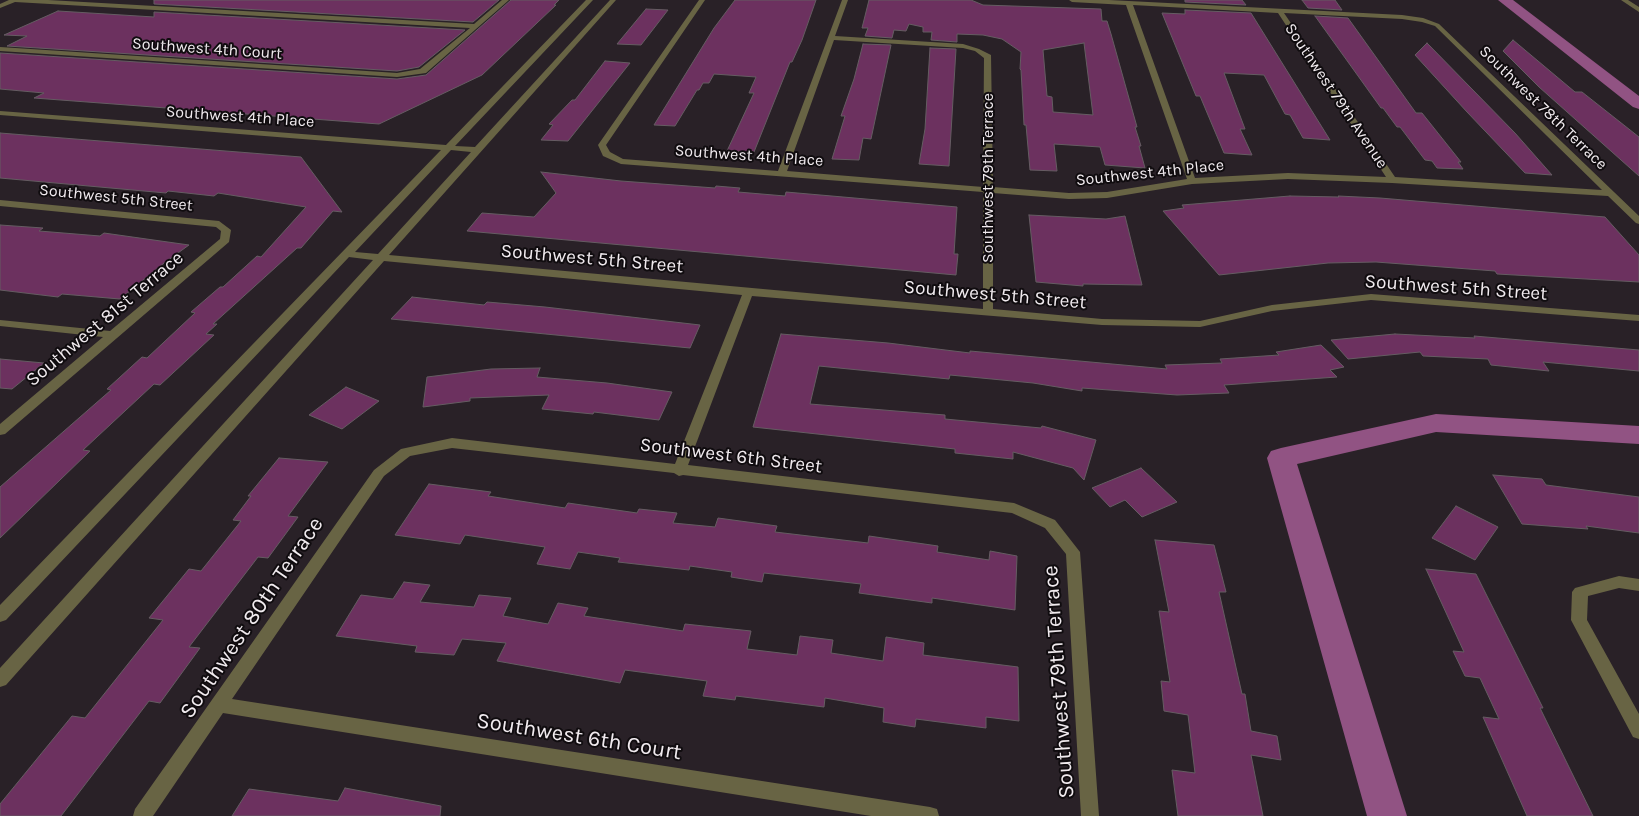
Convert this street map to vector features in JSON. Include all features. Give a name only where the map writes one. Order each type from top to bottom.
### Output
[{"type":"street","points":[[0,6],[15,0],[476,26],[506,0]]},
{"type":"street","points":[[0,615],[590,0]]},
{"type":"street","points":[[0,680],[613,0]]},
{"type":"street","name":"Southwest 4th Place","points":[[702,0],[602,145],[606,154],[621,161],[1069,196],[1107,195],[1154,186],[1192,182],[1288,176],[1392,180],[1609,193]]},
{"type":"street","points":[[782,173],[845,0]]},
{"type":"street","points":[[1072,0],[1280,11]]},
{"type":"street","points":[[1624,0],[1639,10]]},
{"type":"street","points":[[1129,3],[1192,182]]},
{"type":"street","name":"Southwest 78th Terrace","points":[[1280,11],[1402,17],[1423,20],[1437,25],[1639,221]]},
{"type":"street","name":"Southwest 79th Avenue","points":[[1280,11],[1392,180]]},
{"type":"street","name":"Southwest 4th Court","points":[[0,49],[397,75],[423,71],[476,26]]},
{"type":"street","name":"Southwest 79th Terrace","points":[[832,38],[963,46],[977,50],[988,57],[988,312]]},
{"type":"street","name":"Southwest 4th Place","points":[[0,113],[479,150]]},
{"type":"street","name":"Southwest 5th Street","points":[[0,203],[219,224],[226,230]]},
{"type":"street","name":"Southwest 81st Terrace","points":[[0,431],[225,240],[226,230]]},
{"type":"street","name":"Southwest 5th Street","points":[[346,254],[748,292],[1102,322],[1200,324],[1272,308],[1371,297],[1639,318]]},
{"type":"street","points":[[679,470],[748,292]]},
{"type":"street","points":[[0,323],[112,335]]},
{"type":"street","name":"Southwest 6th Street","points":[[406,452],[452,444],[1014,508],[1050,524]]},
{"type":"street","name":"Southwest 80th Terrace","points":[[142,816],[379,473],[406,452]]},
{"type":"street","name":"Southwest 79th Terrace","points":[[1050,524],[1073,552],[1090,816]]},
{"type":"street","points":[[1639,585],[1619,582],[1580,592],[1580,620],[1639,731]]},
{"type":"street","name":"Southwest 6th Court","points":[[220,705],[930,816]]},
{"type":"building","points":[[154,0],[499,0],[473,22],[154,4]]},
{"type":"building","points":[[511,0],[559,0],[482,75],[379,124],[34,98],[44,93],[0,89],[0,53],[397,79],[426,75]]},
{"type":"building","points":[[735,0],[816,0],[802,40],[792,62],[790,62],[754,152],[727,151],[754,93],[749,93],[756,77],[714,74],[709,83],[703,83],[699,90],[697,90],[675,126],[654,125],[714,28]]},
{"type":"building","points":[[869,0],[971,0],[983,5],[1101,9],[1102,21],[1107,21],[1137,127],[1135,127],[1145,168],[1105,165],[1100,147],[1054,144],[1057,171],[1030,170],[1026,125],[1024,125],[1020,69],[1021,52],[1002,39],[983,35],[957,34],[957,42],[931,40],[932,32],[923,32],[923,27],[909,24],[906,31],[894,30],[892,38],[865,36],[868,28],[862,28]],"holes":[[[1084,43],[1093,115],[1053,112],[1052,97],[1047,96],[1043,50]]]},
{"type":"building","points":[[1185,0],[1242,0],[1246,5],[1185,2]]},
{"type":"building","points":[[1302,0],[1335,0],[1342,10],[1308,8]]},
{"type":"building","points":[[646,9],[668,10],[641,45],[617,44]]},
{"type":"building","points":[[1185,10],[1251,13],[1330,140],[1303,138],[1290,115],[1285,114],[1264,75],[1224,73],[1245,129],[1240,129],[1252,155],[1224,153],[1200,96],[1196,96],[1162,13],[1185,14]]},
{"type":"building","points":[[58,11],[154,17],[154,12],[465,30],[419,67],[397,71],[7,46],[27,36],[4,35]]},
{"type":"building","points":[[1315,16],[1348,18],[1416,113],[1422,113],[1461,162],[1458,162],[1463,169],[1437,168],[1432,161],[1425,160],[1400,127],[1397,127],[1383,108],[1381,108]]},
{"type":"building","points":[[1513,40],[1575,92],[1582,92],[1639,137],[1639,176],[1539,87],[1503,51]]},
{"type":"building","points":[[1427,43],[1515,133],[1552,175],[1525,173],[1467,112],[1415,55]]},
{"type":"building","points":[[863,44],[891,45],[871,139],[863,138],[859,160],[832,159],[845,116],[841,116],[854,79]]},
{"type":"building","points":[[930,48],[956,49],[949,166],[919,164],[925,129]]},
{"type":"building","points":[[605,61],[630,63],[568,141],[541,140],[553,125],[549,124],[572,100],[575,100]]},
{"type":"building","points":[[0,133],[301,157],[342,212],[333,211],[301,248],[297,248],[213,324],[217,324],[206,334],[214,335],[160,385],[154,384],[83,450],[90,451],[0,538],[0,487],[111,390],[107,389],[142,357],[147,358],[195,313],[191,312],[220,287],[223,287],[257,256],[261,257],[306,207],[218,193],[214,196],[168,191],[166,193],[0,178]]},
{"type":"building","points":[[541,172],[621,181],[740,188],[738,192],[785,196],[786,192],[957,207],[954,254],[958,254],[956,275],[467,231],[482,213],[534,217],[556,193]]},
{"type":"building","points":[[1290,196],[1380,198],[1605,217],[1639,255],[1639,282],[1497,274],[1495,271],[1376,262],[1328,263],[1219,275],[1163,211],[1184,208],[1182,205]]},
{"type":"building","points":[[1029,215],[1106,219],[1125,216],[1142,285],[1083,284],[1083,286],[1036,282]]},
{"type":"building","points":[[0,225],[43,228],[39,231],[100,236],[104,233],[189,245],[120,299],[62,294],[58,297],[0,290]]},
{"type":"building","points":[[412,297],[484,305],[487,302],[545,307],[700,325],[690,348],[391,319]]},
{"type":"building","points":[[781,334],[888,343],[970,353],[970,351],[1167,369],[1165,365],[1222,363],[1220,359],[1279,355],[1276,352],[1321,345],[1344,367],[1330,370],[1337,377],[1224,385],[1229,393],[1177,395],[1082,388],[1082,391],[1033,383],[950,375],[949,379],[819,366],[810,404],[945,415],[945,419],[1041,428],[1042,426],[1096,440],[1084,480],[1073,468],[1013,452],[1013,459],[955,453],[955,449],[753,427]]},
{"type":"building","points":[[1395,334],[1475,338],[1474,336],[1639,350],[1639,371],[1543,362],[1549,371],[1491,365],[1488,359],[1423,356],[1420,352],[1348,359],[1331,340]]},
{"type":"building","points":[[0,359],[44,363],[12,389],[0,388]]},
{"type":"building","points":[[540,368],[537,377],[607,383],[672,392],[659,420],[594,412],[593,414],[542,409],[549,395],[470,398],[470,401],[423,407],[427,377],[491,369]]},
{"type":"building","points":[[346,387],[379,401],[342,429],[309,415]]},
{"type":"building","points":[[279,458],[328,462],[288,516],[298,517],[268,558],[258,557],[189,647],[200,648],[160,703],[149,701],[61,816],[0,816],[0,804],[72,716],[85,718],[163,620],[149,618],[189,569],[201,571],[241,521],[233,520],[251,496],[248,496]]},
{"type":"building","points":[[1141,468],[1177,502],[1142,517],[1125,500],[1110,507],[1092,488]]},
{"type":"building","points":[[1493,475],[1542,479],[1546,485],[1639,497],[1639,533],[1586,526],[1588,529],[1522,524]]},
{"type":"building","points":[[429,484],[491,492],[488,496],[565,508],[568,503],[637,513],[639,509],[677,513],[673,523],[715,527],[718,518],[777,526],[775,532],[868,543],[869,536],[938,546],[937,552],[989,560],[990,551],[1017,556],[1015,610],[932,598],[932,603],[859,593],[861,584],[764,573],[762,582],[731,577],[732,572],[690,566],[689,570],[618,562],[620,558],[578,552],[570,569],[537,564],[545,547],[465,535],[460,544],[395,535]]},
{"type":"building","points":[[1456,506],[1498,527],[1475,560],[1432,538]]},
{"type":"building","points":[[1155,540],[1214,545],[1226,592],[1219,592],[1242,694],[1245,694],[1251,731],[1277,736],[1281,760],[1251,755],[1263,816],[1178,816],[1172,770],[1195,773],[1188,715],[1164,711],[1161,681],[1170,682],[1159,611],[1169,612]]},
{"type":"building","points":[[1426,569],[1476,574],[1543,708],[1540,708],[1593,816],[1527,816],[1483,717],[1499,719],[1480,678],[1465,676],[1453,651],[1464,652]]},
{"type":"building","points":[[404,582],[430,585],[420,602],[474,607],[479,595],[511,598],[503,616],[548,624],[558,603],[588,608],[584,616],[683,631],[685,624],[751,631],[747,649],[797,655],[800,636],[833,640],[831,653],[883,661],[886,637],[924,643],[923,655],[1018,667],[1019,721],[986,717],[986,728],[916,719],[915,727],[883,722],[884,708],[825,698],[824,707],[736,696],[735,700],[703,696],[707,681],[625,670],[620,683],[497,661],[506,643],[462,639],[454,655],[415,652],[417,646],[336,636],[361,595],[393,599]]},
{"type":"building","points":[[345,788],[441,806],[440,816],[232,816],[249,789],[338,801]]},
{"type":"waterway","points":[[1505,0],[1639,104]]},
{"type":"waterway","points":[[1387,816],[1281,458],[1436,423],[1639,435]]}]
